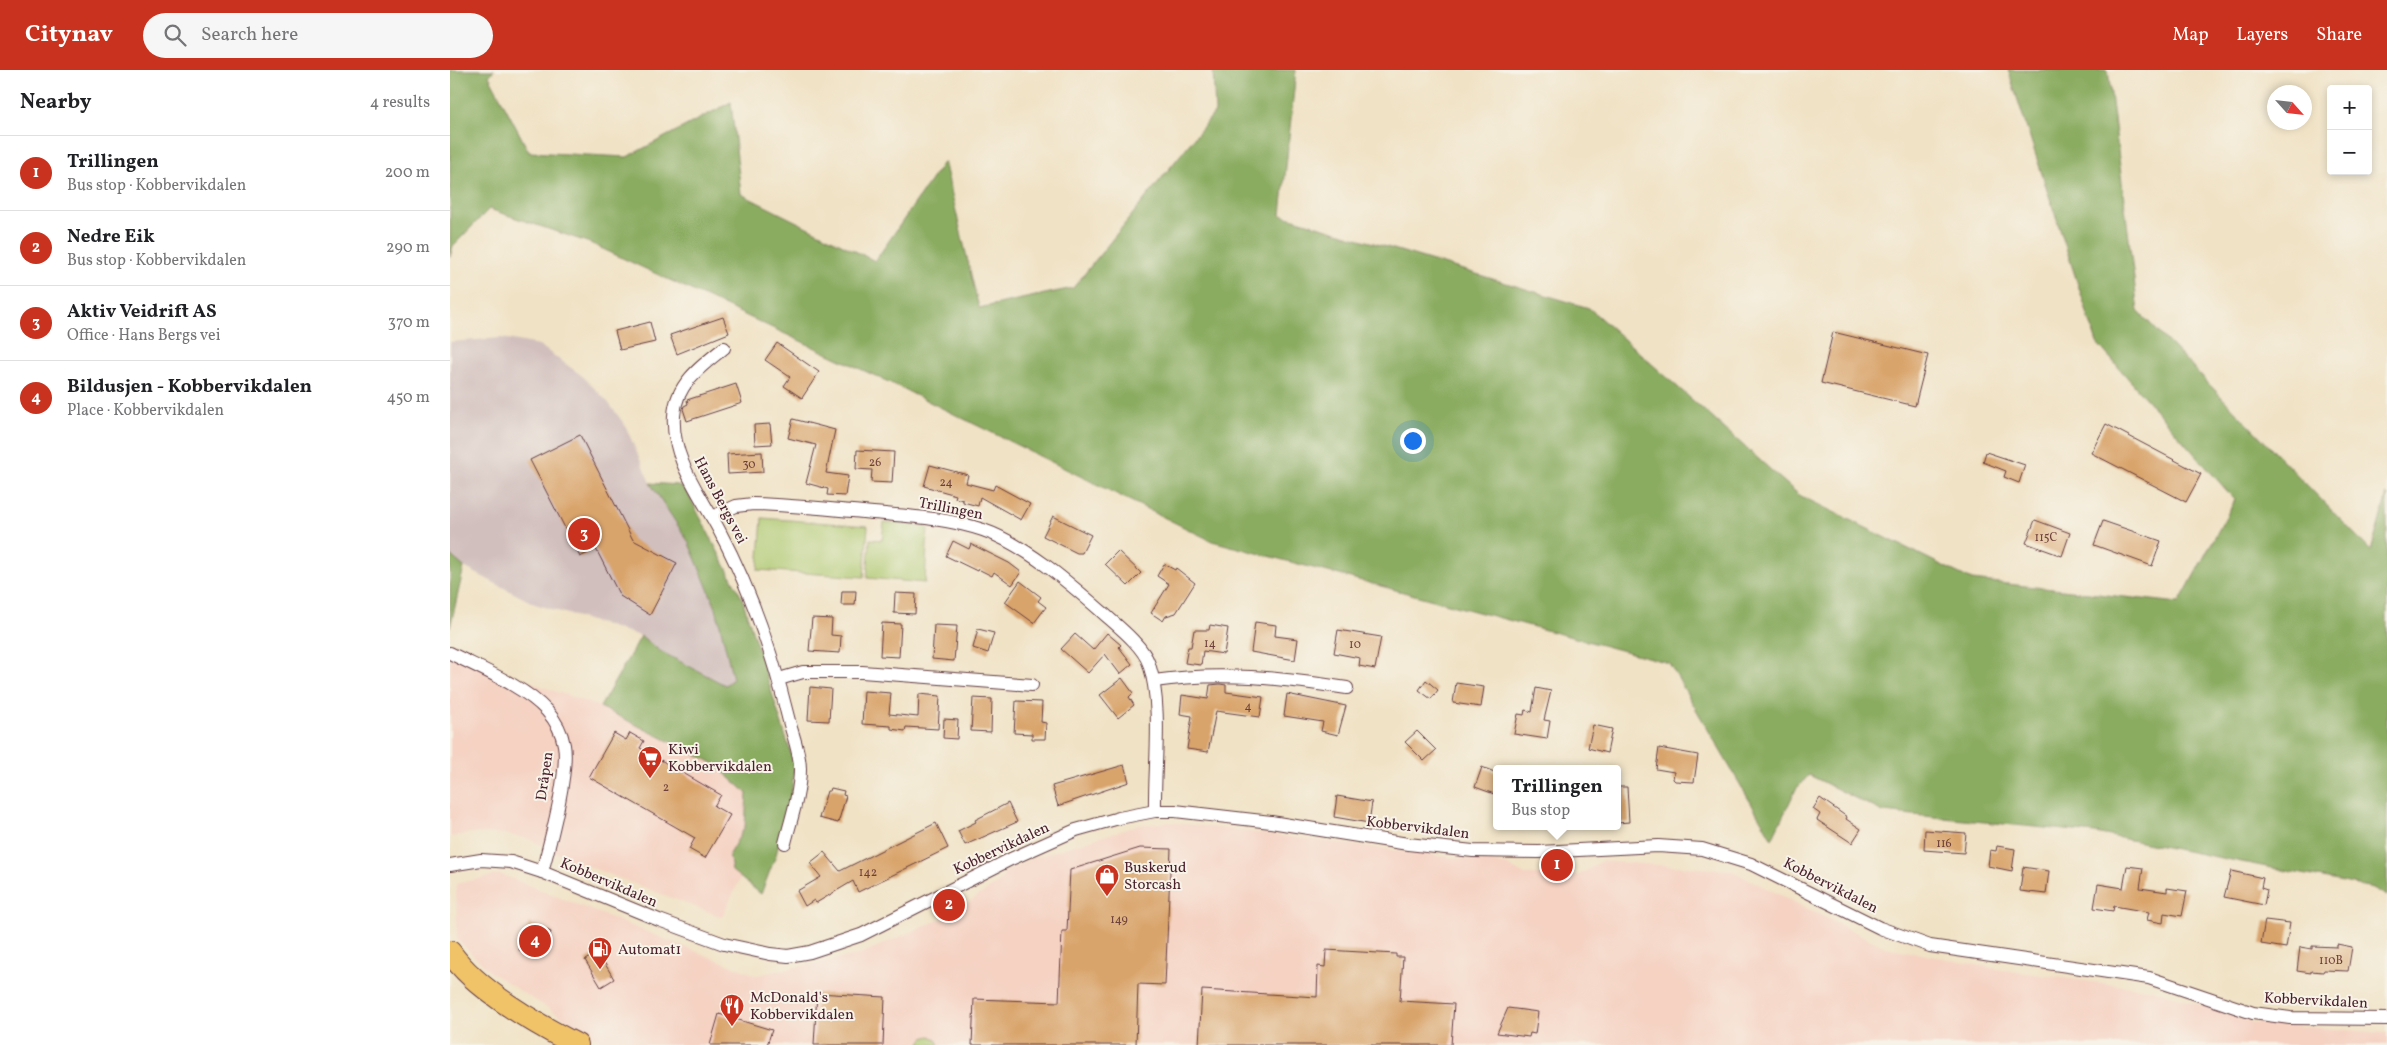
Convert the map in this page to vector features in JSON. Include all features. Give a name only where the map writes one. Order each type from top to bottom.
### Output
[{"type":"highway","points":[[450,952],[458,963],[501,1000],[551,1032],[577,1045]]},
{"type":"street","name":"Hans Bergs vei","points":[[724,348],[696,370],[685,384],[675,405],[674,415],[680,456],[691,480],[734,558],[779,679],[800,766],[797,798],[785,843]]},
{"type":"street","name":"Trillingen","points":[[712,517],[736,506],[772,504],[935,519],[984,530],[1016,546],[1072,586],[1094,605],[1141,651],[1148,661],[1154,681],[1157,765],[1155,811]]},
{"type":"street","name":"Dråpen","points":[[450,652],[530,697],[548,712],[560,730],[564,745],[565,764],[542,872]]},
{"type":"street","points":[[779,679],[804,672],[862,672],[1032,685]]},
{"type":"street","points":[[1154,681],[1181,677],[1249,675],[1348,688]]},
{"type":"street","name":"Kobbervikdalen","points":[[450,865],[481,860],[502,861],[542,872],[659,920],[724,944],[747,950],[788,956],[836,945],[861,935],[1010,859],[1076,830],[1119,818],[1155,811],[1221,815],[1408,844],[1473,851],[1539,852],[1658,846],[1702,849],[1751,864],[1880,928],[1930,946],[2149,978],[2253,1013],[2290,1018],[2387,1019]]},
{"type":"street","points":[[450,876],[463,863]]},
{"type":"shaded area","points":[[502,338],[539,345],[581,375],[607,401],[625,425],[650,483],[688,541],[716,608],[733,679],[725,686],[660,651],[641,636],[535,604],[464,567],[450,555],[450,342]]},
{"type":"shaded area","points":[[450,643],[507,674],[600,707],[713,763],[747,793],[745,827],[729,854],[732,871],[741,877],[722,917],[569,859],[529,839],[504,834],[471,833],[450,837]]},
{"type":"shaded area","points":[[1170,822],[1505,864],[1525,875],[1579,875],[1602,861],[1730,870],[1885,947],[2003,970],[2155,990],[2255,1023],[2387,1033],[2387,1045],[607,1045],[490,972],[457,939],[456,884],[500,874],[756,975],[858,955],[950,915],[1002,880],[1003,873],[1033,858],[1139,825]]},
{"type":"green space","points":[[450,70],[494,70],[489,76],[529,152],[627,157],[731,102],[741,194],[875,261],[944,161],[979,308],[1073,288],[1215,112],[1213,70],[1296,70],[1281,215],[1589,308],[1799,495],[1972,580],[2179,603],[2235,500],[2097,343],[2008,70],[2108,70],[2138,311],[2371,551],[2387,494],[2387,896],[2373,888],[2095,833],[1883,812],[1809,775],[1796,789],[1772,839],[1669,663],[1212,541],[897,386],[590,243],[489,209],[453,246],[450,257]]},
{"type":"green space","points":[[650,483],[678,485],[686,490],[742,598],[795,766],[791,795],[776,855],[761,894],[732,871],[729,854],[745,827],[747,793],[713,763],[600,707],[641,636],[660,651],[725,685],[733,679],[716,608],[688,541]]},
{"type":"green space","points":[[762,518],[868,526],[864,577],[758,570]]},
{"type":"green space","points":[[884,522],[928,527],[925,583],[867,578],[870,539],[882,540]]},
{"type":"green space","points":[[450,555],[464,567],[450,628]]},
{"type":"green space","points":[[930,1036],[936,1039],[939,1045],[919,1045],[923,1038]]},
{"type":"building","points":[[723,317],[729,333],[677,354],[670,335]]},
{"type":"building","points":[[650,322],[655,342],[620,350],[615,331]]},
{"type":"building","points":[[1833,332],[1928,355],[1915,406],[1821,383]]},
{"type":"building","points":[[777,343],[819,372],[802,398],[784,386],[790,377],[765,360]]},
{"type":"building","points":[[736,384],[742,403],[687,421],[683,409],[688,404],[687,400]]},
{"type":"building","points":[[793,419],[835,430],[826,473],[848,476],[845,496],[827,495],[828,489],[806,483],[816,445],[788,438]]},
{"type":"building","points":[[770,424],[772,444],[755,445],[754,425]]},
{"type":"building","points":[[2106,424],[2201,474],[2186,502],[2091,453]]},
{"type":"building","points":[[580,435],[633,540],[677,563],[650,615],[620,596],[596,549],[580,557],[530,460]]},
{"type":"building","points":[[857,450],[894,452],[892,483],[871,482],[872,470],[856,469]]},
{"type":"building","points":[[762,452],[763,472],[728,474],[727,454]]},
{"type":"building","points":[[1986,452],[2025,465],[2019,483],[2004,477],[2006,471],[1983,462]]},
{"type":"building","points":[[930,465],[968,475],[966,483],[993,490],[995,485],[1030,504],[1021,520],[980,497],[978,506],[963,502],[963,500],[955,498],[956,495],[924,486]]},
{"type":"building","points":[[1053,516],[1091,535],[1082,553],[1077,553],[1043,536]]},
{"type":"building","points":[[2035,520],[2070,533],[2062,556],[2026,543]]},
{"type":"building","points":[[2103,521],[2161,541],[2152,566],[2094,545]]},
{"type":"building","points":[[953,541],[969,549],[971,544],[1009,563],[1021,572],[1012,585],[994,572],[992,576],[978,569],[977,571],[946,556]]},
{"type":"building","points":[[1118,551],[1141,573],[1128,586],[1105,564]]},
{"type":"building","points":[[1164,564],[1175,570],[1176,568],[1195,583],[1176,613],[1166,616],[1163,621],[1151,613],[1169,584],[1157,576]]},
{"type":"building","points":[[1020,581],[1041,597],[1038,601],[1046,607],[1034,623],[1005,602]]},
{"type":"building","points":[[842,591],[856,591],[855,605],[841,605]]},
{"type":"building","points":[[895,593],[916,594],[915,614],[894,613]]},
{"type":"building","points":[[812,618],[832,619],[831,635],[841,636],[840,653],[809,651]]},
{"type":"building","points":[[1255,622],[1276,625],[1275,636],[1298,639],[1295,660],[1251,652]]},
{"type":"building","points":[[882,623],[901,624],[899,657],[880,656]]},
{"type":"building","points":[[934,625],[957,626],[954,661],[932,659]]},
{"type":"building","points":[[1210,625],[1228,628],[1224,654],[1203,651],[1201,665],[1185,663],[1188,647],[1191,647],[1194,630],[1209,630]]},
{"type":"building","points":[[978,629],[994,633],[988,653],[973,648]]},
{"type":"building","points":[[1338,630],[1381,637],[1375,669],[1359,666],[1360,658],[1334,653]]},
{"type":"building","points":[[1107,633],[1121,645],[1119,647],[1132,664],[1120,674],[1105,654],[1088,673],[1061,649],[1075,634],[1093,650]]},
{"type":"building","points":[[1122,678],[1133,693],[1129,697],[1134,705],[1118,718],[1100,695]]},
{"type":"building","points":[[1426,680],[1438,690],[1431,699],[1419,690]]},
{"type":"building","points":[[1456,683],[1484,687],[1481,707],[1453,703]]},
{"type":"building","points":[[1210,685],[1226,685],[1226,692],[1263,697],[1260,717],[1216,711],[1208,752],[1187,749],[1192,716],[1180,714],[1182,695],[1208,699]]},
{"type":"building","points":[[810,687],[831,689],[829,721],[808,720]]},
{"type":"building","points":[[1536,688],[1551,691],[1544,720],[1550,721],[1547,739],[1514,734],[1518,714],[1524,715],[1525,710],[1532,712]]},
{"type":"building","points":[[864,691],[891,693],[889,714],[918,717],[919,694],[940,696],[938,729],[906,727],[905,731],[891,729],[891,726],[862,724]]},
{"type":"building","points":[[1287,694],[1346,706],[1338,735],[1321,731],[1323,722],[1284,716]]},
{"type":"building","points":[[973,698],[992,699],[991,732],[971,731]]},
{"type":"building","points":[[1016,701],[1042,702],[1041,722],[1046,723],[1045,739],[1032,739],[1032,734],[1014,733]]},
{"type":"building","points":[[944,719],[958,720],[957,739],[943,738]]},
{"type":"building","points":[[1593,725],[1612,729],[1607,753],[1588,748]]},
{"type":"building","points":[[1417,731],[1436,750],[1424,761],[1405,742]]},
{"type":"building","points":[[614,733],[626,740],[630,733],[644,741],[640,748],[721,795],[714,806],[730,815],[705,858],[689,849],[695,838],[589,777]]},
{"type":"building","points":[[1659,748],[1698,755],[1694,782],[1675,781],[1673,779],[1674,772],[1656,769]]},
{"type":"building","points":[[1124,765],[1129,782],[1058,806],[1052,786]]},
{"type":"building","points":[[1482,767],[1493,771],[1493,794],[1475,787]]},
{"type":"building","points":[[1621,787],[1627,787],[1629,822],[1621,823]]},
{"type":"building","points":[[831,788],[844,791],[843,795],[846,796],[838,823],[819,818],[827,791],[830,791]]},
{"type":"building","points":[[1337,796],[1372,802],[1369,823],[1334,817]]},
{"type":"building","points":[[1820,798],[1861,829],[1852,843],[1817,820],[1820,814],[1813,809]]},
{"type":"building","points":[[1008,803],[1017,822],[965,845],[958,831]]},
{"type":"building","points":[[936,823],[948,848],[858,892],[853,881],[816,903],[814,900],[805,906],[797,891],[821,877],[810,863],[824,852],[840,871]]},
{"type":"building","points":[[1925,830],[1966,833],[1964,853],[1924,850]]},
{"type":"building","points":[[1997,846],[2015,849],[2012,871],[1988,866],[1990,850],[1996,851]]},
{"type":"building","points":[[1140,848],[1171,849],[1165,985],[1138,984],[1136,1045],[972,1045],[974,999],[1059,1002],[1062,931],[1067,931],[1070,870]]},
{"type":"building","points":[[2127,866],[2143,868],[2140,888],[2167,892],[2167,888],[2187,891],[2182,916],[2164,913],[2163,923],[2147,920],[2149,912],[2114,906],[2113,911],[2094,908],[2098,884],[2123,888]]},
{"type":"building","points":[[2023,867],[2049,871],[2046,894],[2020,891]]},
{"type":"building","points":[[2231,871],[2263,878],[2261,888],[2267,890],[2264,905],[2224,897]]},
{"type":"building","points":[[2265,920],[2290,923],[2286,948],[2261,944]]},
{"type":"building","points":[[529,923],[551,932],[541,958],[519,950]]},
{"type":"building","points":[[2337,944],[2352,947],[2348,971],[2324,970],[2323,972],[2311,971],[2311,973],[2297,971],[2300,947],[2312,949],[2312,946],[2337,947]]},
{"type":"building","points":[[1326,950],[1396,954],[1396,957],[1403,957],[1400,1001],[1454,1004],[1451,1045],[1199,1045],[1202,990],[1317,997],[1318,966],[1325,967]]},
{"type":"building","name":"Automat1","points":[[598,952],[614,979],[601,987],[585,960]]},
{"type":"building","points":[[817,993],[885,997],[883,1045],[814,1045]]},
{"type":"building","points":[[1508,1008],[1538,1012],[1535,1034],[1530,1033],[1529,1037],[1497,1033]]},
{"type":"building","points":[[719,1014],[772,1030],[767,1045],[710,1045]]},
{"type":"place","name":"Aktiv Veidrift AS","points":[[584,534]]},
{"type":"place","name":"Kiwi Kobbervikdalen","points":[[650,779]]},
{"type":"place","name":"Trillingen","points":[[1557,865]]},
{"type":"place","name":"Buskerud Storcash","points":[[1107,897]]},
{"type":"place","name":"Nedre Eik","points":[[949,905]]},
{"type":"place","name":"Bildusjen - Kobbervikdalen","points":[[535,941]]},
{"type":"place","name":"Automat1","points":[[600,970]]},
{"type":"place","name":"McDonald's Kobbervikdalen","points":[[732,1027]]}]
